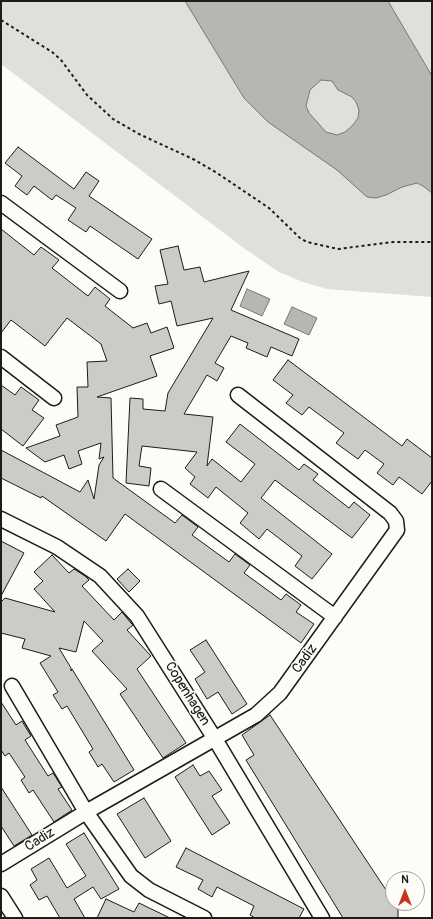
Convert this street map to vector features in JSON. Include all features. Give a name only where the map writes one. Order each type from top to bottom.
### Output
[{"type":"street","points":[[1,203],[120,291]]},
{"type":"street","points":[[1,357],[54,398]]},
{"type":"street","name":"Cadiz","points":[[1,864],[86,812],[256,715],[280,693],[398,530],[396,521],[390,513],[238,395]]},
{"type":"street","points":[[161,489],[335,617]]},
{"type":"street","name":"Copenhagen","points":[[1,519],[57,547],[100,576],[137,616],[215,739],[322,918]]},
{"type":"street","points":[[12,686],[86,812],[131,876],[149,890],[204,918]]},
{"type":"street","points":[[1,896],[15,918]]},
{"type":"path","points":[[1,20],[52,52],[64,64],[87,95],[113,119],[139,134],[195,160],[217,173],[269,208],[300,238],[307,242],[338,249],[393,242],[432,242]]},
{"type":"shaded area","points":[[1,1],[432,1],[432,297],[327,289],[303,282],[279,272],[245,249],[1,64]]},
{"type":"shaded area","points":[[185,1],[388,1],[432,76],[432,193],[417,183],[402,187],[376,198],[367,197],[337,170],[268,122],[244,98]],"holes":[[[321,80],[332,81],[338,90],[352,97],[359,110],[358,118],[353,125],[345,132],[337,135],[326,132],[309,113],[306,106],[310,90]]]},
{"type":"shaded area","points":[[247,289],[270,299],[262,316],[240,306]]},
{"type":"shaded area","points":[[292,307],[317,318],[309,335],[284,324]]},
{"type":"building","points":[[18,147],[74,189],[86,172],[99,181],[89,196],[152,239],[138,259],[90,226],[86,232],[68,220],[76,208],[56,195],[52,200],[34,186],[27,195],[15,186],[22,176],[5,163]]},
{"type":"building","points":[[1,229],[34,255],[41,247],[59,260],[52,268],[88,296],[95,287],[110,299],[105,306],[133,328],[147,323],[151,333],[167,327],[174,348],[150,356],[157,376],[97,397],[111,398],[113,478],[175,523],[182,515],[198,527],[192,535],[229,562],[235,554],[250,565],[244,573],[281,600],[286,594],[301,605],[296,612],[314,624],[301,643],[125,514],[106,541],[42,496],[41,498],[1,478],[1,450],[80,492],[88,480],[94,499],[99,465],[104,457],[99,459],[101,443],[78,451],[82,464],[69,469],[64,455],[45,462],[26,448],[60,436],[56,425],[78,417],[77,387],[88,387],[87,362],[107,361],[101,344],[67,318],[45,346],[11,320],[1,333]]},
{"type":"building","points":[[178,246],[184,270],[200,267],[204,282],[249,271],[231,310],[299,339],[292,356],[271,347],[267,357],[246,348],[248,343],[231,336],[215,363],[224,368],[217,381],[207,375],[184,414],[213,417],[207,466],[212,459],[241,482],[255,464],[226,442],[240,424],[299,470],[304,464],[318,474],[313,480],[349,508],[354,502],[370,515],[352,538],[275,480],[261,498],[332,554],[312,579],[295,566],[302,556],[267,529],[259,539],[240,523],[248,513],[216,487],[208,498],[190,484],[195,477],[185,468],[197,452],[142,446],[139,466],[151,468],[149,486],[126,483],[130,398],[143,399],[143,409],[165,411],[168,393],[213,318],[177,326],[171,301],[159,304],[155,286],[168,284],[160,250]]},
{"type":"building","points":[[288,360],[402,446],[407,439],[432,458],[432,481],[422,494],[399,477],[393,485],[377,473],[384,464],[365,450],[358,459],[336,443],[344,433],[309,407],[302,415],[286,403],[293,395],[273,380]]},
{"type":"building","points":[[1,385],[15,395],[21,387],[39,400],[32,410],[44,418],[23,446],[1,429]]},
{"type":"building","points":[[1,541],[24,553],[1,596]]},
{"type":"building","points":[[52,555],[69,573],[74,569],[89,580],[82,586],[114,620],[122,612],[133,625],[127,630],[151,656],[137,669],[186,743],[163,758],[120,694],[127,689],[92,651],[103,641],[84,621],[76,652],[59,648],[71,668],[71,671],[72,669],[134,770],[114,782],[102,764],[98,767],[89,752],[93,749],[67,706],[62,709],[53,695],[58,692],[40,663],[51,656],[22,648],[25,639],[1,633],[1,602],[5,598],[55,612],[34,589],[43,581],[34,572]]},
{"type":"building","points":[[128,569],[140,581],[129,592],[117,579]]},
{"type":"building","points":[[206,640],[247,704],[232,714],[218,692],[207,699],[195,679],[205,672],[190,650]]},
{"type":"building","points":[[1,702],[16,725],[22,721],[31,736],[25,740],[48,776],[53,773],[62,787],[58,789],[72,810],[54,822],[33,790],[29,793],[21,780],[25,777],[9,753],[5,756],[1,750]]},
{"type":"building","points":[[270,715],[385,888],[385,911],[398,911],[398,918],[343,918],[246,760],[254,755],[242,735]]},
{"type":"building","points":[[193,765],[200,776],[209,771],[222,790],[212,796],[230,823],[212,835],[175,777]]},
{"type":"building","points":[[1,787],[32,835],[14,846],[1,826]]},
{"type":"building","points":[[144,798],[171,841],[145,858],[117,814]]},
{"type":"building","points":[[84,833],[119,889],[101,899],[93,887],[74,899],[85,918],[60,918],[47,896],[39,900],[30,885],[37,880],[31,869],[49,858],[67,888],[86,876],[66,844]]},
{"type":"building","points":[[186,848],[304,909],[299,918],[255,918],[250,915],[254,906],[217,887],[212,897],[198,889],[203,880],[176,867]]},
{"type":"building","points":[[106,899],[134,912],[139,903],[170,918],[97,918]]}]
